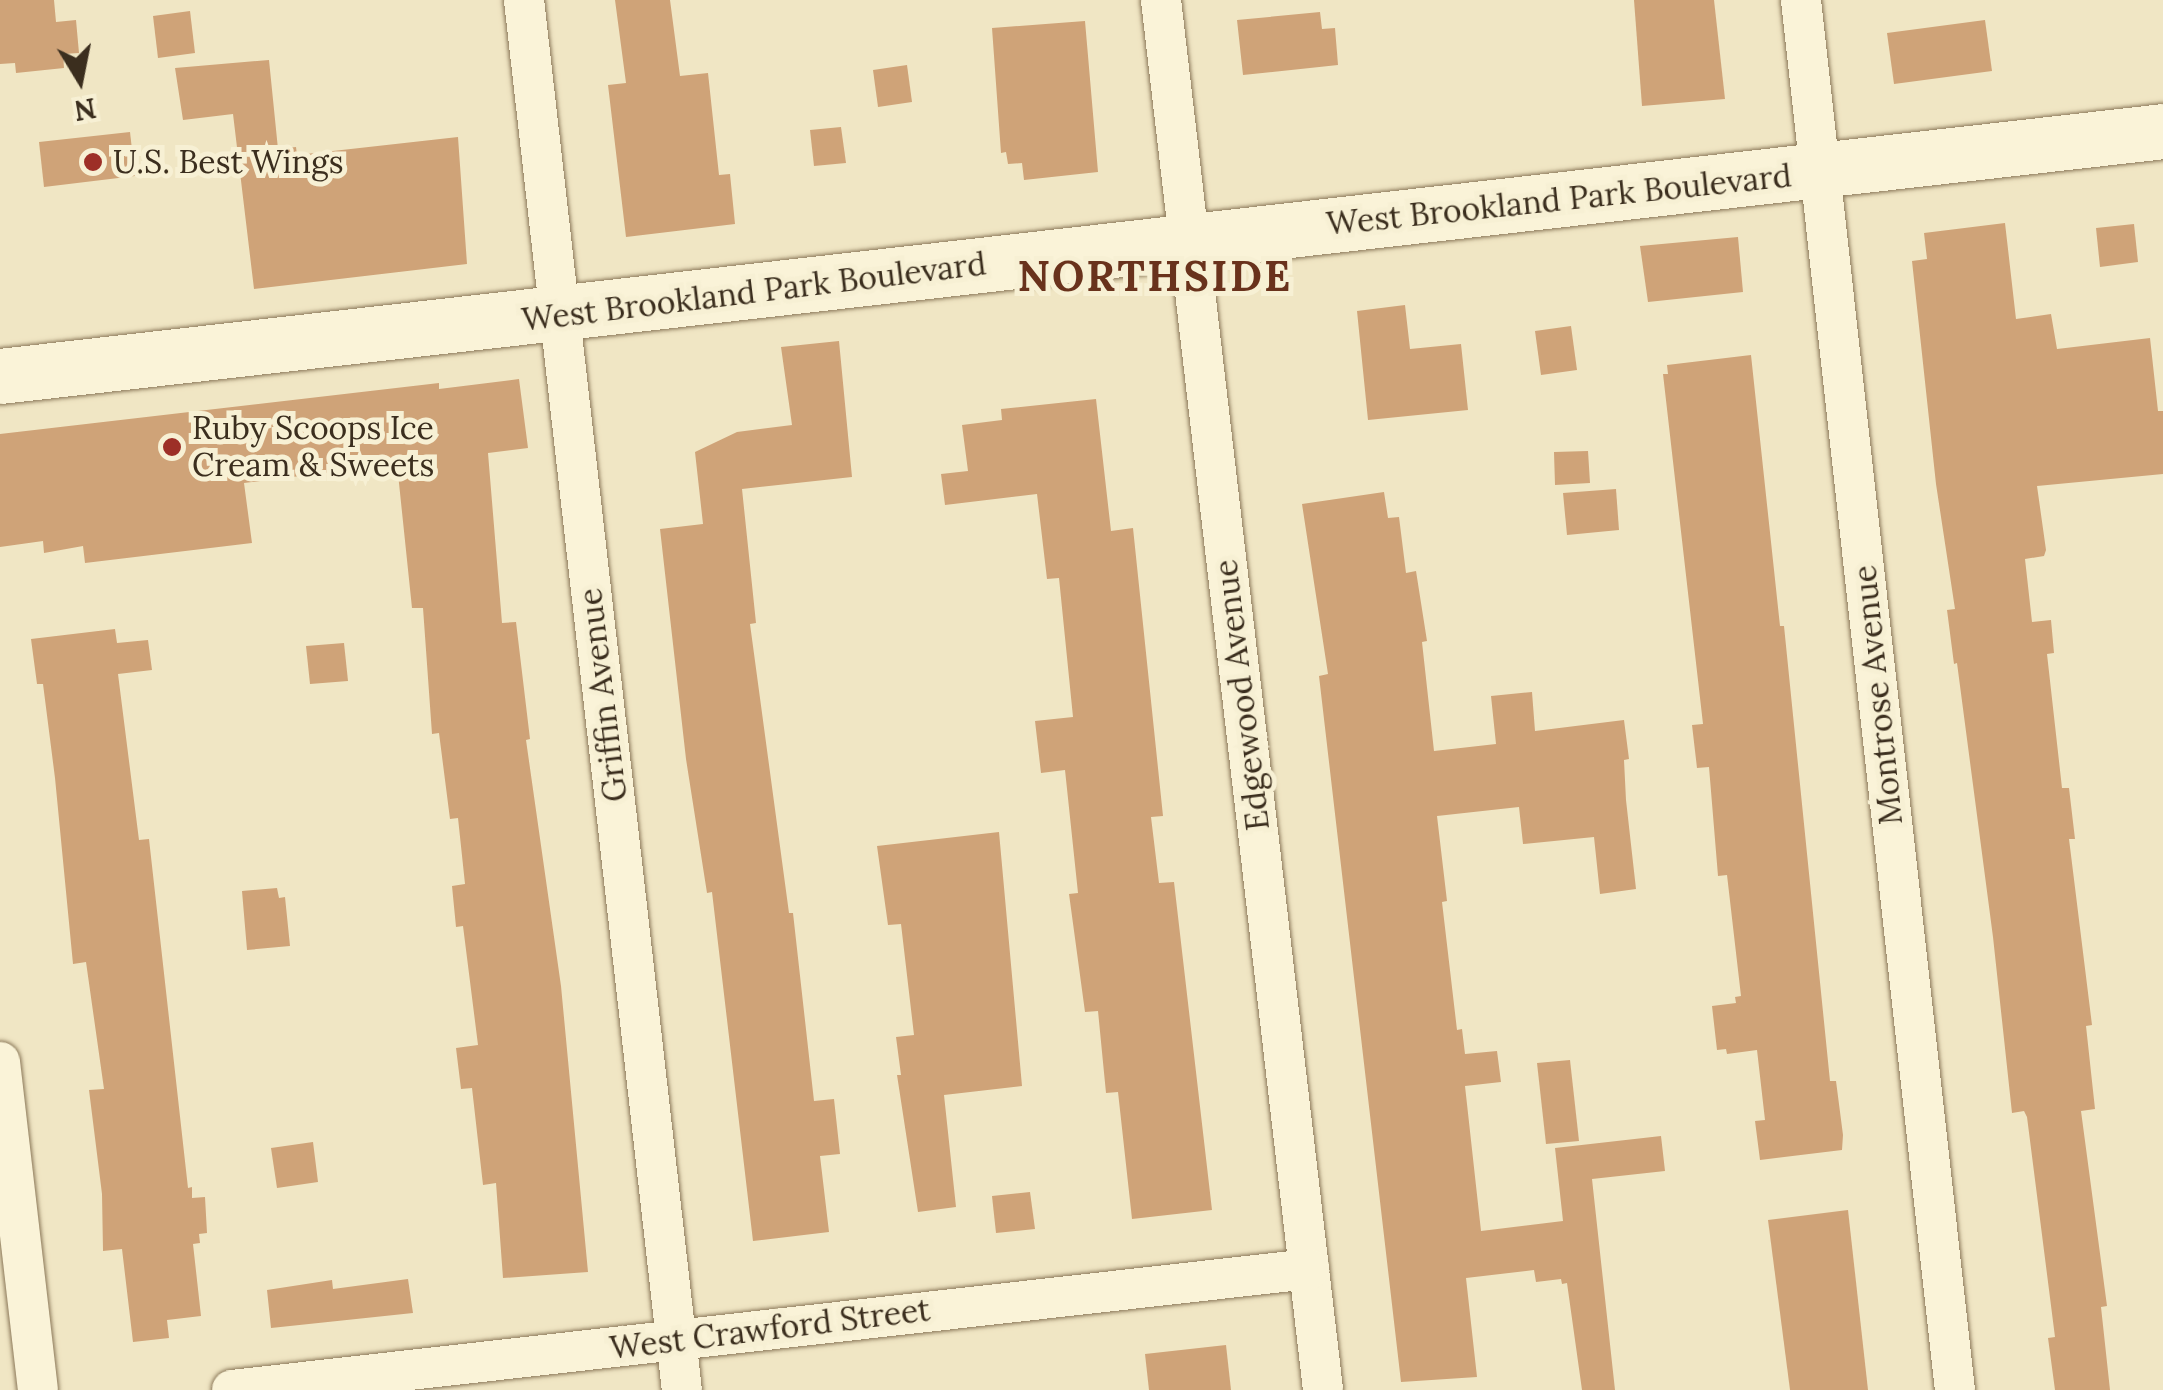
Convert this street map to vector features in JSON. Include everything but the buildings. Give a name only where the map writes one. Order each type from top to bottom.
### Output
[{"type":"main road","name":"West Brookland Park Boulevard","points":[[0,376],[2163,132]]},
{"type":"street","name":"Griffin Avenue","points":[[524,0],[682,1390]]},
{"type":"street","name":"Edgewood Avenue","points":[[1162,0],[1323,1390]]},
{"type":"street","name":"Montrose Avenue","points":[[1800,0],[1955,1390]]},
{"type":"street","points":[[0,1062],[38,1390]]},
{"type":"street","name":"West Crawford Street","points":[[232,1390],[677,1343],[986,1302],[1309,1268]]},
{"type":"place","name":"U.S. Best Wings","points":[[93,162]]},
{"type":"place","name":"Ruby Scoops Ice Cream & Sweets","points":[[172,447]]},
{"type":"district","name":"NORTHSIDE","points":[[1155,276]]}]
